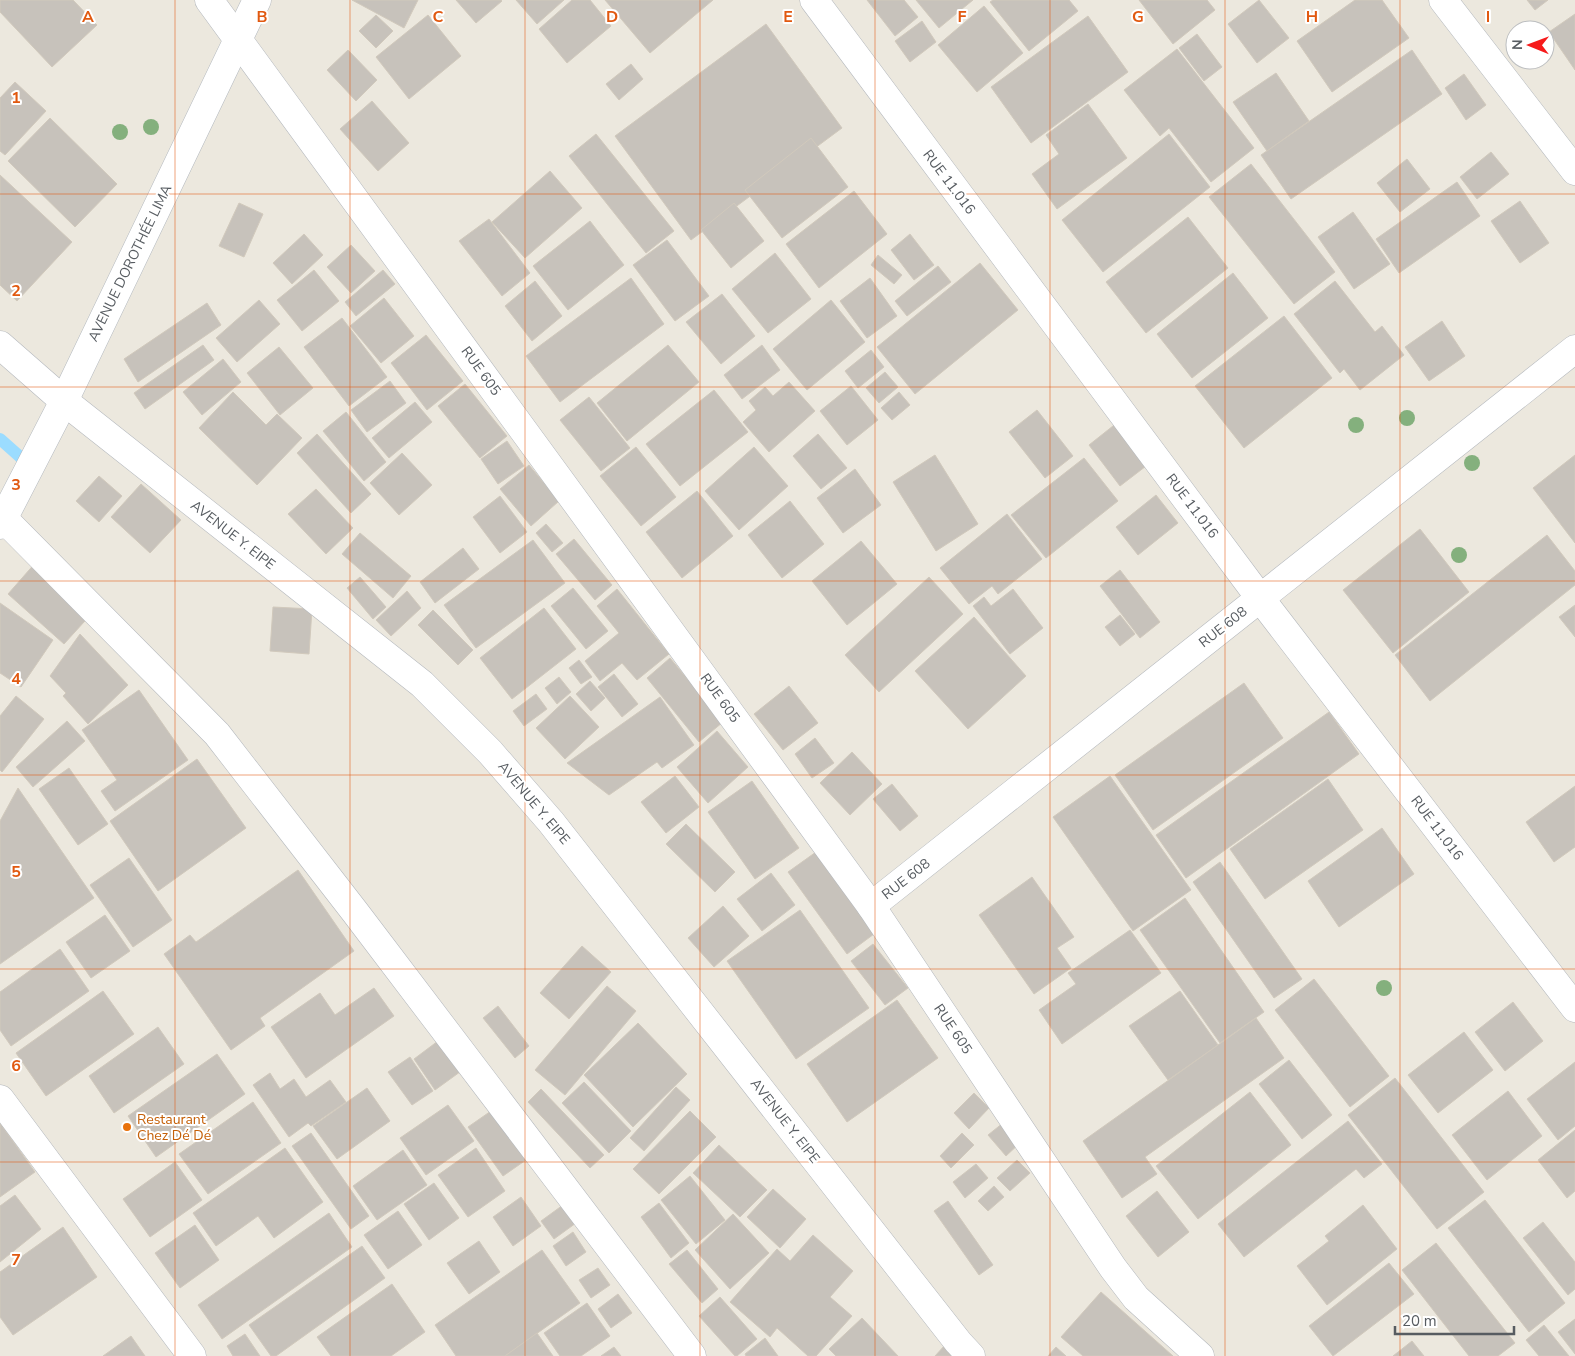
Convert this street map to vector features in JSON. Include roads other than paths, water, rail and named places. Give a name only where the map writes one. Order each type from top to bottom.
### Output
[{"type":"street","name":"RUE 605","points":[[209,0],[239,38],[871,906],[1113,1268],[1136,1298],[1200,1356]]},
{"type":"street","name":"AVENUE DOROTHÉE LIMA","points":[[1,519],[64,401],[258,0]]},
{"type":"street","name":"RUE 11.016","points":[[814,0],[1260,598],[1575,1008]]},
{"type":"street","points":[[1444,0],[1575,170]]},
{"type":"street","name":"AVENUE Y. EIPE","points":[[0,346],[64,401],[422,684],[490,752],[551,822],[971,1356]]},
{"type":"street","name":"RUE 608","points":[[871,906],[1575,349]]},
{"type":"street","points":[[1,519],[217,734],[349,904],[692,1356]]},
{"type":"street","points":[[0,1099],[192,1356]]},
{"type":"waterway","points":[[0,439],[27,463]]},
{"type":"place","name":"Restaurant Chez Dé Dé","points":[[127,1127]]}]
